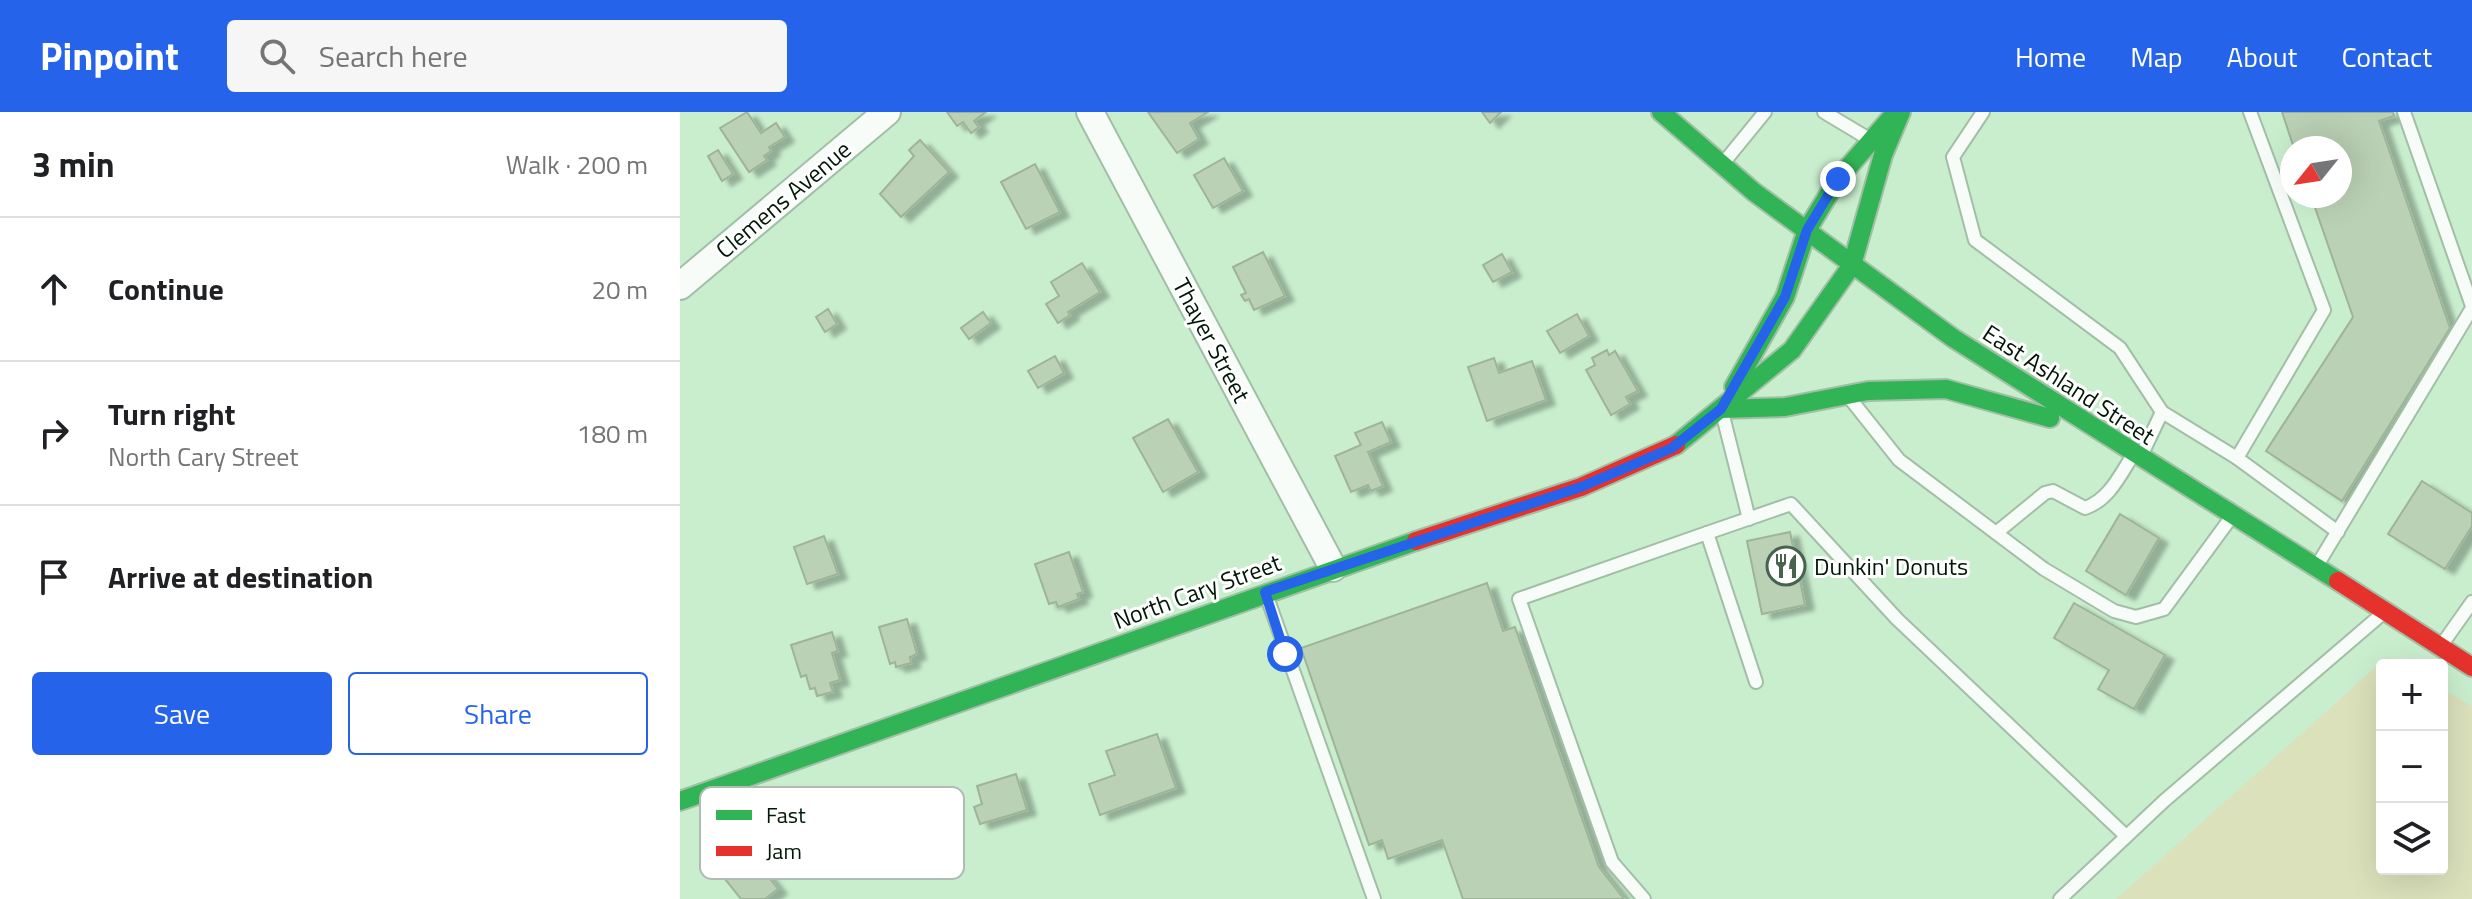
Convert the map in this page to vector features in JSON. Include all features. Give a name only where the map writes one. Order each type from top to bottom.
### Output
[{"type":"main road","name":"East Ashland Street","points":[[1661,112],[1720,166],[1852,265],[2020,384],[2388,610],[2472,667]]},
{"type":"main road","name":"North Cary Street","points":[[1721,409],[1785,297],[1807,230],[1838,179],[1898,112]]},
{"type":"main road","name":"North Cary Street","points":[[719,787],[1333,568],[1581,487],[1672,448],[1792,350],[1852,265],[1898,112]]},
{"type":"main road","points":[[1721,409],[1785,407],[1847,395],[1946,389],[2009,404],[2098,434]]},
{"type":"main road","name":"North Cary Street","points":[[680,801],[700,794]]},
{"type":"street","name":"Clemens Avenue","points":[[680,286],[887,112]]},
{"type":"street","name":"Thayer Street","points":[[1090,112],[1333,568]]},
{"type":"lane","points":[[1824,112],[1871,140]]},
{"type":"lane","points":[[2237,458],[2324,310],[2250,112]]},
{"type":"lane","points":[[2317,567],[2472,307],[2404,112]]},
{"type":"lane","points":[[1720,166],[1762,113]]},
{"type":"lane","points":[[1981,113],[1953,157],[1975,240],[2120,348],[2162,412],[2237,458],[2338,532]]},
{"type":"lane","points":[[1847,395],[1899,460],[2056,576],[2114,611],[2136,617],[2164,609],[2233,516]]},
{"type":"lane","points":[[1721,409],[1749,519]]},
{"type":"lane","points":[[1996,533],[2045,493],[2053,491],[2085,508],[2107,496],[2136,457],[2162,412]]},
{"type":"lane","points":[[1644,899],[1612,862],[1519,599],[1791,504],[1897,619],[2126,836]]},
{"type":"lane","points":[[1707,533],[1756,682]]},
{"type":"lane","points":[[1265,592],[1374,899]]},
{"type":"lane","points":[[2441,646],[2472,602]]},
{"type":"lane","points":[[2060,899],[2126,836],[2388,610]]},
{"type":"green space","points":[[2376,667],[2376,875],[2448,875],[2448,692],[2472,706],[2472,899],[2116,899]]},
{"type":"building","points":[[747,112],[761,133],[776,123],[785,137],[769,147],[771,151],[764,156],[767,160],[749,172],[720,128]]},
{"type":"building","points":[[947,112],[986,112],[974,121],[979,127],[971,133],[963,122],[957,126]]},
{"type":"building","points":[[1148,112],[1208,112],[1190,123],[1199,139],[1177,153]]},
{"type":"building","points":[[1482,112],[1501,112],[1490,123]]},
{"type":"building","points":[[2282,112],[2393,112],[2394,116],[2379,121],[2450,328],[2342,501],[2266,451],[2353,317],[2315,208],[2352,208],[2352,136],[2290,136]]},
{"type":"building","points":[[920,140],[949,172],[901,217],[880,194],[914,156],[909,150]]},
{"type":"building","points":[[718,150],[733,174],[722,181],[708,156]]},
{"type":"building","points":[[1224,158],[1243,191],[1213,208],[1194,175]]},
{"type":"building","points":[[1035,164],[1060,212],[1026,229],[1001,182]]},
{"type":"building","points":[[1263,252],[1285,296],[1254,310],[1249,299],[1245,301],[1241,295],[1246,293],[1233,267]]},
{"type":"building","points":[[1502,254],[1512,272],[1493,282],[1483,265]]},
{"type":"building","points":[[1082,263],[1100,292],[1068,312],[1070,315],[1058,323],[1046,304],[1059,296],[1051,282]]},
{"type":"building","points":[[828,309],[837,324],[825,332],[816,317]]},
{"type":"building","points":[[983,312],[991,323],[969,339],[961,328]]},
{"type":"building","points":[[1577,314],[1589,336],[1560,353],[1547,331]]},
{"type":"building","points":[[1607,350],[1609,355],[1615,351],[1638,391],[1626,397],[1630,404],[1611,415],[1586,370],[1595,365],[1592,358]]},
{"type":"building","points":[[1055,356],[1064,373],[1038,388],[1028,371]]},
{"type":"building","points":[[1494,358],[1499,373],[1532,361],[1546,400],[1487,421],[1468,367]]},
{"type":"building","points":[[1168,419],[1198,472],[1163,492],[1133,438]]},
{"type":"building","points":[[1382,422],[1391,442],[1368,452],[1383,486],[1371,491],[1368,485],[1351,492],[1335,456],[1361,445],[1355,433]]},
{"type":"building","points":[[2422,481],[2472,513],[2472,526],[2445,569],[2388,534]]},
{"type":"building","points":[[2120,514],[2159,538],[2126,595],[2086,571]]},
{"type":"building","points":[[1790,532],[1805,605],[1762,614],[1747,541]]},
{"type":"building","points":[[824,536],[838,574],[807,584],[794,547]]},
{"type":"building","points":[[1069,552],[1083,592],[1077,594],[1079,599],[1058,607],[1056,602],[1049,604],[1035,564]]},
{"type":"building","points":[[1487,583],[1503,631],[1515,627],[1599,867],[1624,899],[1463,899],[1442,840],[1388,859],[1382,840],[1369,845],[1301,648]]},
{"type":"building","points":[[2074,603],[2165,655],[2134,709],[2098,689],[2109,670],[2054,638]]},
{"type":"building","points":[[907,619],[917,654],[910,657],[911,663],[896,667],[895,662],[890,664],[879,627]]},
{"type":"building","points":[[832,632],[838,651],[832,653],[840,680],[830,683],[833,692],[817,696],[815,688],[810,689],[806,675],[801,677],[791,645]]},
{"type":"building","points":[[1157,734],[1176,788],[1100,815],[1089,784],[1115,775],[1106,751]]},
{"type":"building","points":[[1016,774],[1027,810],[980,824],[974,807],[982,804],[977,786]]},
{"type":"building","points":[[725,879],[770,879],[778,889],[765,899],[741,899]]},
{"type":"traffic: fast","points":[[1661,112],[1754,192],[1953,338],[2338,581]]},
{"type":"traffic: fast","points":[[1676,445],[1792,350],[1852,265],[1883,155],[1901,112]]},
{"type":"traffic: fast","points":[[1734,387],[1785,297],[1807,230],[1838,179],[1890,119]]},
{"type":"traffic: fast","points":[[1721,409],[1785,407],[1868,391],[1946,389],[2050,418]]},
{"type":"traffic: fast","points":[[720,787],[1416,541]]},
{"type":"traffic: fast","points":[[680,801],[700,794]]},
{"type":"traffic: jam","points":[[1416,541],[1581,487],[1676,445]]},
{"type":"traffic: jam","points":[[2338,581],[2472,667]]},
{"type":"place","name":"Dunkin' Donuts","points":[[1786,566]]},
{"type":"route","points":[[1285,654],[1265,592],[1581,487],[1672,448],[1721,409],[1785,297],[1807,230],[1838,179]]}]
